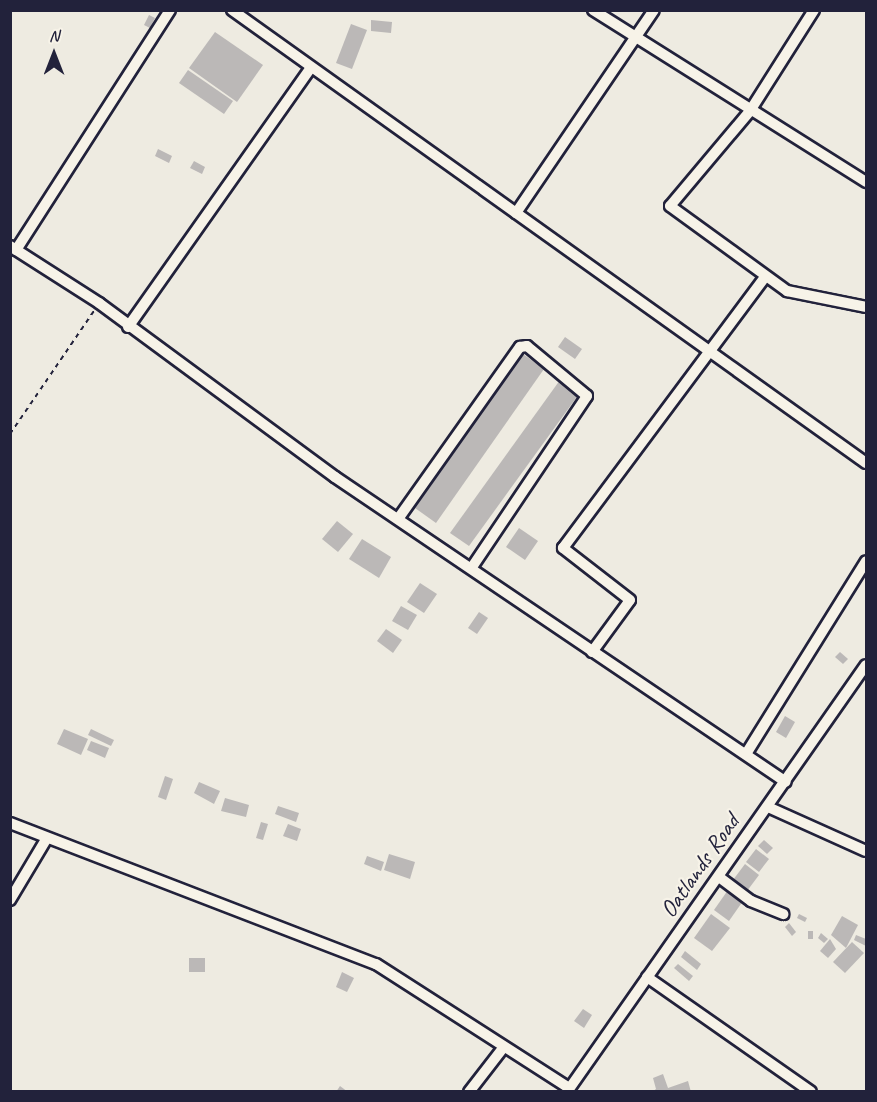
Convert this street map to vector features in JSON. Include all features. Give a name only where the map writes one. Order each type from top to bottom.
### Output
[{"type":"street","points":[[170,10],[13,248],[99,303],[128,327],[398,519],[786,782]]},
{"type":"street","points":[[232,10],[867,464]]},
{"type":"street","points":[[593,10],[635,41],[867,183]]},
{"type":"street","points":[[516,213],[654,10]]},
{"type":"street","points":[[814,10],[750,111],[670,206],[787,291],[867,307]]},
{"type":"street","points":[[128,327],[311,68]]},
{"type":"street","points":[[592,652],[630,600],[563,548],[766,276]]},
{"type":"street","points":[[398,519],[520,347],[527,346],[586,396],[472,567]]},
{"type":"street","points":[[746,754],[867,561]]},
{"type":"street","name":"Oatlands Road","points":[[568,1090],[867,665]]},
{"type":"street","points":[[768,807],[867,851]]},
{"type":"street","points":[[10,823],[376,964],[568,1090]]},
{"type":"street","points":[[10,900],[47,838]]},
{"type":"street","points":[[719,877],[751,900],[784,914]]},
{"type":"street","points":[[647,977],[811,1092]]},
{"type":"street","points":[[469,1092],[503,1048]]},
{"type":"path","points":[[10,434],[99,303]]},
{"type":"building","points":[[149,15],[155,18],[150,28],[144,25]]},
{"type":"building","points":[[371,20],[392,22],[391,33],[371,31]]},
{"type":"building","points":[[351,24],[367,30],[352,69],[336,63]]},
{"type":"building","points":[[215,32],[263,65],[237,102],[189,68]]},
{"type":"building","points":[[188,70],[233,101],[224,114],[179,83]]},
{"type":"building","points":[[158,149],[172,156],[169,163],[155,156]]},
{"type":"building","points":[[194,161],[205,167],[202,174],[190,168]]},
{"type":"building","points":[[565,337],[582,349],[575,359],[558,347]]},
{"type":"building","points":[[523,354],[544,369],[436,523],[415,508]]},
{"type":"building","points":[[560,380],[579,394],[469,546],[450,533]]},
{"type":"building","points":[[337,521],[353,534],[338,552],[322,539]]},
{"type":"building","points":[[519,528],[538,541],[525,560],[506,547]]},
{"type":"building","points":[[362,539],[391,557],[379,578],[349,559]]},
{"type":"building","points":[[420,583],[437,594],[424,613],[407,602]]},
{"type":"building","points":[[401,606],[417,615],[408,630],[392,621]]},
{"type":"building","points":[[479,612],[488,618],[477,634],[468,628]]},
{"type":"building","points":[[386,629],[402,640],[393,653],[377,641]]},
{"type":"building","points":[[840,652],[848,659],[843,664],[835,657]]},
{"type":"building","points":[[785,716],[795,722],[786,738],[776,732]]},
{"type":"building","points":[[64,729],[88,739],[81,755],[57,744]]},
{"type":"building","points":[[91,729],[114,740],[111,746],[88,735]]},
{"type":"building","points":[[91,741],[109,748],[105,758],[87,750]]},
{"type":"building","points":[[165,776],[173,779],[166,800],[158,797]]},
{"type":"building","points":[[199,782],[220,791],[214,804],[194,793]]},
{"type":"building","points":[[225,798],[249,805],[246,817],[221,811]]},
{"type":"building","points":[[278,806],[299,813],[296,822],[275,814]]},
{"type":"building","points":[[261,822],[268,824],[263,840],[256,838]]},
{"type":"building","points":[[288,824],[301,829],[297,841],[283,836]]},
{"type":"building","points":[[764,840],[773,848],[767,854],[758,846]]},
{"type":"building","points":[[756,849],[769,859],[759,872],[746,862]]},
{"type":"building","points":[[389,854],[415,862],[410,879],[384,870]]},
{"type":"building","points":[[367,856],[384,862],[381,871],[364,864]]},
{"type":"building","points":[[745,864],[759,875],[747,891],[733,880]]},
{"type":"building","points":[[728,890],[743,901],[729,921],[714,910]]},
{"type":"building","points":[[711,914],[730,928],[712,951],[694,938]]},
{"type":"building","points":[[799,914],[807,918],[805,922],[797,918]]},
{"type":"building","points":[[842,916],[858,925],[846,948],[831,935]]},
{"type":"building","points":[[789,923],[796,932],[792,936],[785,927]]},
{"type":"building","points":[[808,931],[813,931],[813,939],[808,939]]},
{"type":"building","points":[[821,933],[828,939],[824,943],[818,938]]},
{"type":"building","points":[[856,935],[866,939],[866,946],[854,940]]},
{"type":"building","points":[[830,939],[836,949],[828,958],[820,951]]},
{"type":"building","points":[[852,942],[864,953],[845,973],[833,962]]},
{"type":"building","points":[[685,951],[701,964],[697,970],[681,957]]},
{"type":"building","points":[[189,958],[205,958],[205,972],[189,972]]},
{"type":"building","points":[[678,964],[693,976],[689,981],[674,968]]},
{"type":"building","points":[[342,972],[354,978],[347,992],[336,987]]},
{"type":"building","points":[[583,1009],[592,1015],[584,1028],[574,1021]]},
{"type":"building","points":[[663,1074],[668,1088],[688,1081],[691,1092],[652,1092],[656,1089],[653,1078]]},
{"type":"building","points":[[340,1086],[348,1092],[336,1092]]}]
